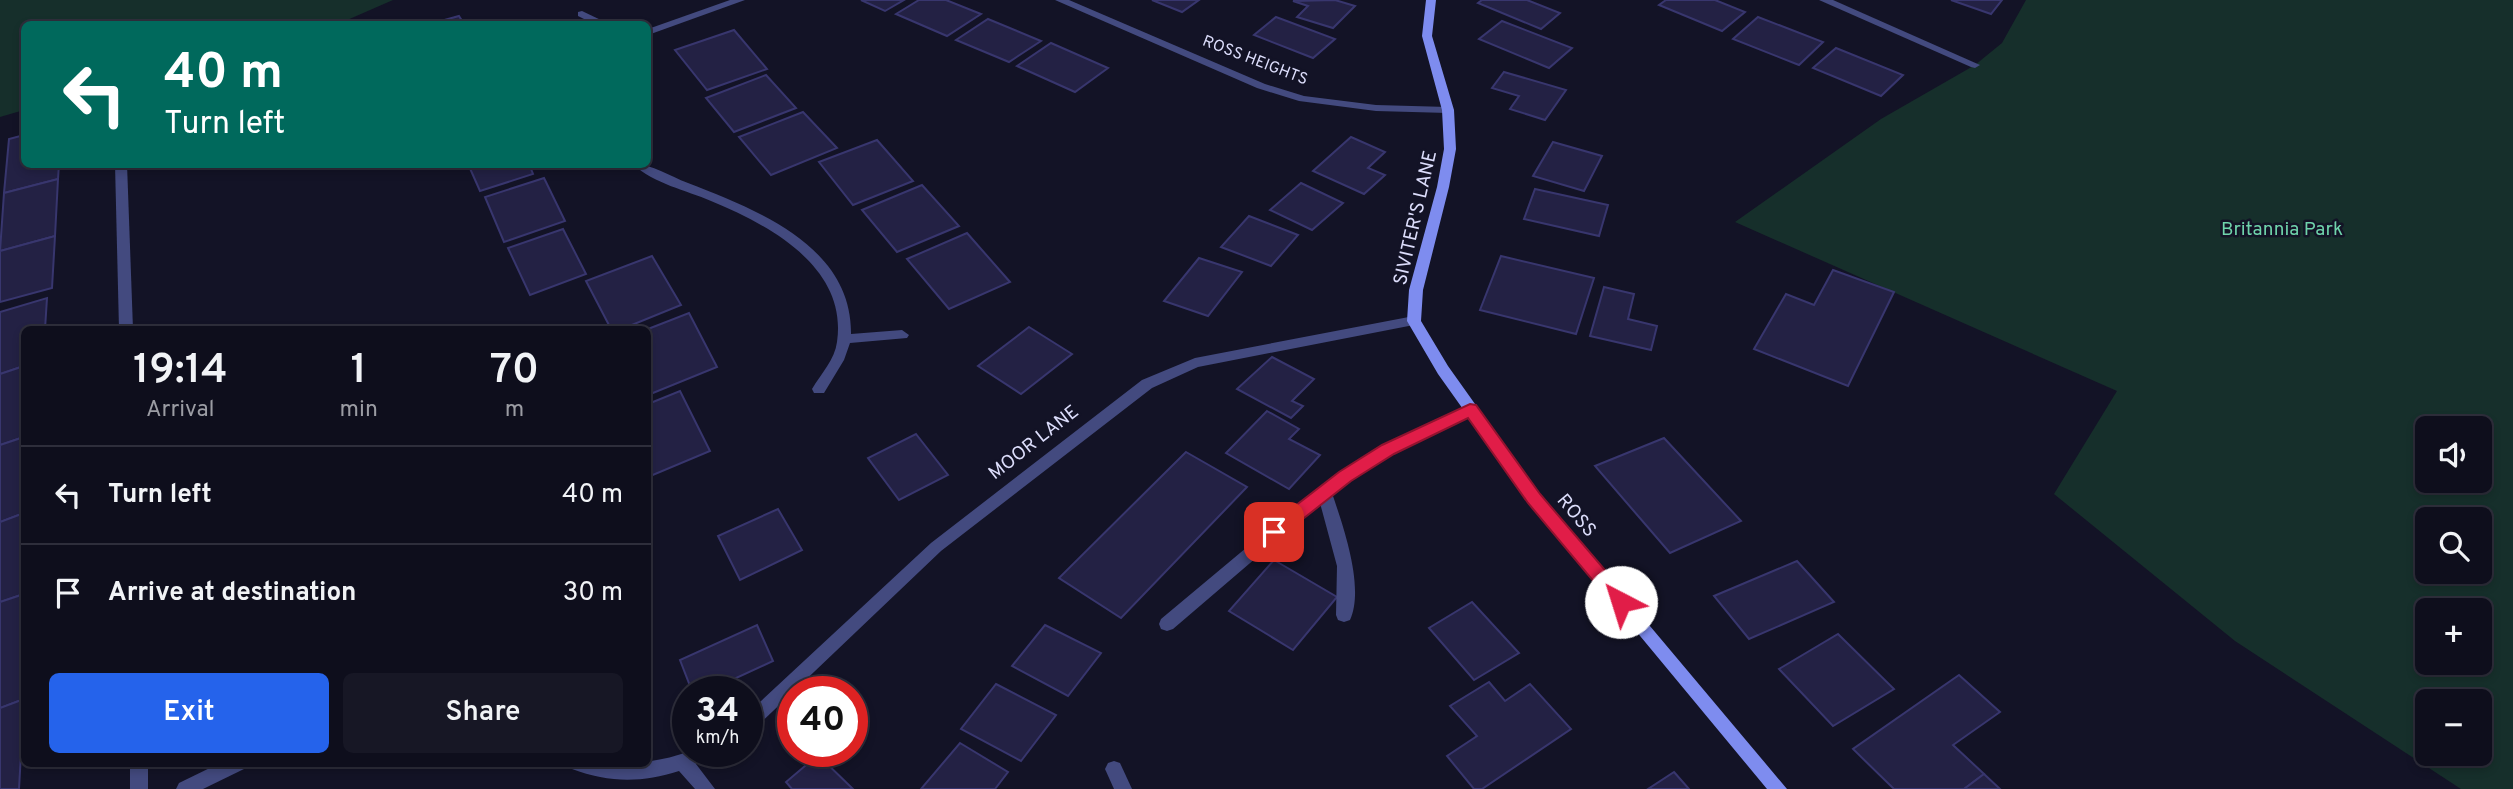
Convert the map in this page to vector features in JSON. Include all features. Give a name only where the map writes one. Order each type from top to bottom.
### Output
[{"type":"street","points":[[651,31],[740,0]]},
{"type":"street","name":"ROSS HEIGHTS","points":[[1060,0],[1261,86],[1304,99],[1376,108],[1448,110]]},
{"type":"street","name":"SIVITER'S LANE","points":[[1414,321],[1416,290],[1443,187],[1450,149],[1448,110],[1427,36],[1431,0]]},
{"type":"street","points":[[1824,0],[1975,65]]},
{"type":"street","points":[[582,14],[595,21]]},
{"type":"street","points":[[121,168],[125,326]]},
{"type":"street","points":[[648,168],[760,219],[799,244],[832,278],[842,304],[845,339],[841,353],[819,389]]},
{"type":"street","name":"ROSS","points":[[1414,321],[1470,410],[1534,498],[1778,789]]},
{"type":"street","name":"MOOR LANE","points":[[763,710],[936,547],[1147,384],[1195,363],[1414,321]]},
{"type":"street","points":[[845,339],[902,335]]},
{"type":"street","points":[[1167,624],[1324,491],[1388,450],[1470,410]]},
{"type":"street","points":[[1324,491],[1345,560],[1347,589],[1344,615]]},
{"type":"street","points":[[592,767],[610,772],[654,770],[672,765]]},
{"type":"street","points":[[139,767],[139,789]]},
{"type":"street","points":[[185,789],[230,767]]},
{"type":"street","points":[[687,767],[706,789]]},
{"type":"street","points":[[1114,769],[1124,789]]},
{"type":"green space","points":[[0,0],[393,0],[345,21],[21,21],[21,111],[0,117]]},
{"type":"green space","name":"Britannia Park","points":[[2026,0],[2513,0],[2513,789],[2461,789],[2426,766],[2492,766],[2492,689],[2415,689],[2415,759],[2235,641],[2054,494],[2117,391],[1735,222],[1881,119],[1975,65],[2002,43]]},
{"type":"building","points":[[861,0],[904,0],[885,11]]},
{"type":"building","points":[[919,0],[946,0],[981,14],[947,36],[896,14]]},
{"type":"building","points":[[1152,0],[1199,0],[1182,12]]},
{"type":"building","points":[[1335,0],[1355,6],[1333,28],[1297,17],[1308,6],[1293,1]]},
{"type":"building","points":[[1482,0],[1527,0],[1560,13],[1541,29],[1478,3]]},
{"type":"building","points":[[1666,0],[1715,0],[1745,12],[1722,31],[1659,5]]},
{"type":"building","points":[[1951,0],[2002,0],[1991,14]]},
{"type":"building","points":[[459,16],[462,21],[441,21]]},
{"type":"building","points":[[1276,17],[1335,39],[1313,58],[1254,35]]},
{"type":"building","points":[[1758,17],[1823,42],[1799,65],[1733,39]]},
{"type":"building","points":[[988,19],[1041,41],[1009,62],[956,40]]},
{"type":"building","points":[[1502,21],[1572,48],[1549,68],[1479,39]]},
{"type":"building","points":[[734,30],[767,69],[707,90],[675,50]]},
{"type":"building","points":[[1051,43],[1108,68],[1075,92],[1017,66]]},
{"type":"building","points":[[1836,48],[1903,75],[1881,96],[1813,68]]},
{"type":"building","points":[[1504,72],[1566,90],[1545,120],[1510,109],[1519,96],[1492,88]]},
{"type":"building","points":[[766,75],[796,108],[734,132],[706,98]]},
{"type":"building","points":[[803,112],[837,148],[771,175],[739,137]]},
{"type":"building","points":[[21,136],[21,168],[59,168],[58,179],[4,193],[9,139]]},
{"type":"building","points":[[1351,137],[1385,152],[1368,168],[1385,175],[1364,194],[1313,171]]},
{"type":"building","points":[[877,140],[913,181],[853,205],[819,162]]},
{"type":"building","points":[[1553,142],[1602,156],[1584,191],[1533,176]]},
{"type":"building","points":[[470,168],[531,168],[533,174],[480,191]]},
{"type":"building","points":[[544,178],[565,221],[504,242],[485,197]]},
{"type":"building","points":[[58,179],[55,236],[0,251],[4,193]]},
{"type":"building","points":[[1301,183],[1343,203],[1312,230],[1270,210]]},
{"type":"building","points":[[922,185],[959,226],[897,252],[862,210]]},
{"type":"building","points":[[1535,189],[1608,205],[1599,236],[1524,219]]},
{"type":"building","points":[[1249,216],[1298,235],[1271,266],[1221,247]]},
{"type":"building","points":[[563,229],[586,274],[530,295],[508,248]]},
{"type":"building","points":[[967,233],[1010,282],[949,309],[907,259]]},
{"type":"building","points":[[55,236],[52,288],[0,302],[0,251]]},
{"type":"building","points":[[652,256],[681,305],[629,326],[609,326],[586,281]]},
{"type":"building","points":[[1501,256],[1594,278],[1576,334],[1480,310]]},
{"type":"building","points":[[1199,258],[1242,272],[1208,316],[1164,301]]},
{"type":"building","points":[[1833,270],[1894,292],[1848,386],[1754,349],[1786,294],[1814,305]]},
{"type":"building","points":[[1604,287],[1634,294],[1628,319],[1657,326],[1651,350],[1590,336]]},
{"type":"building","points":[[47,298],[45,326],[21,326],[21,367],[0,374],[0,312]]},
{"type":"building","points":[[689,313],[717,367],[651,394],[651,328]]},
{"type":"building","points":[[1029,327],[1072,354],[1021,394],[978,366]]},
{"type":"building","points":[[1272,357],[1314,379],[1292,401],[1303,406],[1291,418],[1237,389]]},
{"type":"building","points":[[21,367],[21,438],[0,445],[0,374]]},
{"type":"building","points":[[680,391],[710,451],[651,476],[651,403]]},
{"type":"building","points":[[1267,411],[1299,429],[1289,439],[1320,455],[1289,489],[1226,453]]},
{"type":"building","points":[[916,434],[948,475],[899,500],[868,458]]},
{"type":"building","points":[[21,438],[21,514],[0,522],[0,445]]},
{"type":"building","points":[[1664,438],[1741,521],[1670,553],[1595,466]]},
{"type":"building","points":[[1186,452],[1247,487],[1121,618],[1059,578]]},
{"type":"building","points":[[778,509],[802,550],[740,580],[718,536]]},
{"type":"building","points":[[21,514],[21,595],[0,602],[0,522]]},
{"type":"building","points":[[1274,560],[1337,597],[1293,650],[1229,611]]},
{"type":"building","points":[[1797,561],[1834,602],[1749,639],[1714,596]]},
{"type":"building","points":[[21,595],[21,700],[0,708],[0,602]]},
{"type":"building","points":[[1472,602],[1519,653],[1474,680],[1429,628]]},
{"type":"building","points":[[757,625],[773,661],[740,676],[686,676],[680,660]]},
{"type":"building","points":[[1045,625],[1101,653],[1068,696],[1012,666]]},
{"type":"building","points":[[1838,634],[1894,689],[1833,726],[1779,669]]},
{"type":"building","points":[[1959,675],[2000,712],[1953,745],[1984,774],[1964,789],[1894,789],[1853,749]]},
{"type":"building","points":[[1489,682],[1505,701],[1530,684],[1571,729],[1482,789],[1474,789],[1447,756],[1477,736],[1450,706]]},
{"type":"building","points":[[996,684],[1056,715],[1021,761],[961,729]]},
{"type":"building","points":[[21,700],[19,789],[0,789],[0,708]]},
{"type":"building","points":[[960,743],[1008,772],[995,789],[921,789]]},
{"type":"building","points":[[804,767],[830,767],[853,789],[792,789],[786,782]]},
{"type":"building","points":[[1674,772],[1689,789],[1648,789]]},
{"type":"building","points":[[1984,774],[2000,789],[1964,789]]},
{"type":"route","points":[[1274,532],[1345,476],[1388,450],[1470,410],[1534,498],[1621,602]]}]
